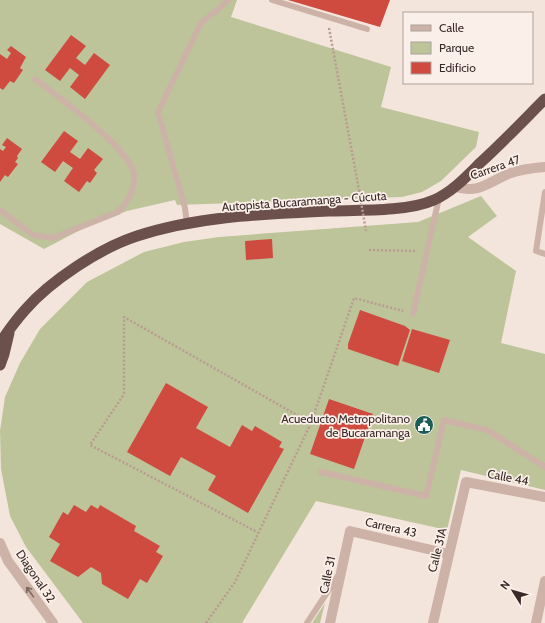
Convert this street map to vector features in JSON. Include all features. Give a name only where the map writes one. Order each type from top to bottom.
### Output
[{"type":"highway","name":"Autopista Bucaramanga - Cúcuta","points":[[0,342],[26,309],[44,291],[63,276],[112,246],[136,236],[187,224],[280,214],[403,208],[420,205],[439,198],[455,187],[545,99]]},
{"type":"highway","points":[[0,365],[9,330]]},
{"type":"street","name":"Carrera 47","points":[[455,187],[470,190],[488,185],[500,177],[512,172],[523,169],[545,167]]},
{"type":"street","name":"Calle 44","points":[[466,482],[545,497]]},
{"type":"street","name":"Calle 31A","points":[[432,623],[466,482]]},
{"type":"street","name":"Carrera 43","points":[[350,532],[449,554]]},
{"type":"street","name":"Calle 31","points":[[330,623],[350,532]]},
{"type":"street","name":"Diagonal 32","points":[[0,543],[8,560],[53,623]]},
{"type":"street","points":[[536,623],[545,581]]},
{"type":"lane","points":[[187,224],[185,208],[158,112],[201,23],[229,0]]},
{"type":"lane","points":[[272,0],[367,29]]},
{"type":"lane","points":[[0,210],[33,234],[53,238],[118,212],[124,206],[132,190],[134,174],[128,160],[114,144],[35,79]]},
{"type":"lane","points":[[545,192],[536,251],[545,254]]},
{"type":"lane","points":[[413,314],[439,198]]},
{"type":"lane","points":[[321,472],[426,496],[444,420],[487,430],[545,467]]},
{"type":"lane","points":[[307,623],[342,569]]},
{"type":"path","points":[[327,17],[366,231]]},
{"type":"path","points":[[369,250],[427,250]]},
{"type":"path","points":[[206,623],[235,582],[311,423],[354,298],[413,314]]},
{"type":"path","points":[[259,533],[90,444],[124,394],[124,317],[311,423]]},
{"type":"green space","points":[[0,0],[237,0],[231,17],[391,67],[381,107],[479,132],[476,147],[441,181],[422,192],[402,197],[177,205],[175,200],[127,211],[86,227],[44,249],[0,224]]},
{"type":"green space","points":[[481,196],[497,216],[468,237],[516,271],[501,343],[545,354],[545,490],[461,470],[447,530],[316,501],[242,623],[83,623],[26,547],[10,516],[1,469],[0,431],[5,397],[20,363],[40,329],[87,282],[144,252],[184,242],[219,237],[418,222]]},
{"type":"green space","points":[[325,603],[320,623],[312,623]]},
{"type":"building","points":[[288,0],[390,0],[380,27]]},
{"type":"building","points":[[71,35],[86,46],[76,58],[85,65],[94,53],[110,65],[85,99],[70,87],[79,75],[70,68],[60,81],[45,70]]},
{"type":"building","points":[[11,46],[26,57],[20,68],[23,70],[14,83],[10,81],[3,90],[0,88],[0,54],[7,59],[11,53],[7,50]]},
{"type":"building","points":[[64,131],[78,141],[70,152],[80,159],[88,148],[103,159],[94,170],[97,173],[90,183],[87,181],[79,192],[64,181],[73,168],[63,161],[55,172],[41,162]]},
{"type":"building","points":[[7,138],[22,149],[15,162],[18,164],[8,177],[5,175],[0,182],[0,149],[3,151],[6,147],[2,145]]},
{"type":"building","points":[[272,239],[273,258],[246,260],[245,241]]},
{"type":"building","points":[[360,310],[405,326],[410,330],[398,366],[348,349],[348,344]]},
{"type":"building","points":[[412,329],[450,340],[439,373],[402,361]]},
{"type":"building","points":[[166,383],[208,407],[196,428],[230,447],[242,425],[252,431],[255,426],[282,442],[279,447],[284,449],[248,513],[208,490],[216,476],[181,457],[170,476],[127,452]]},
{"type":"building","points":[[329,399],[373,414],[354,469],[310,454]]},
{"type":"building","points":[[74,505],[86,512],[91,505],[98,509],[100,505],[136,526],[134,531],[160,546],[156,552],[163,556],[147,583],[140,579],[128,599],[102,584],[101,573],[91,567],[78,577],[50,561],[60,544],[49,537],[63,512],[68,515]]},
{"type":"place","name":"Acueducto Metropolitano de Bucaramanga","points":[[424,425]]}]
